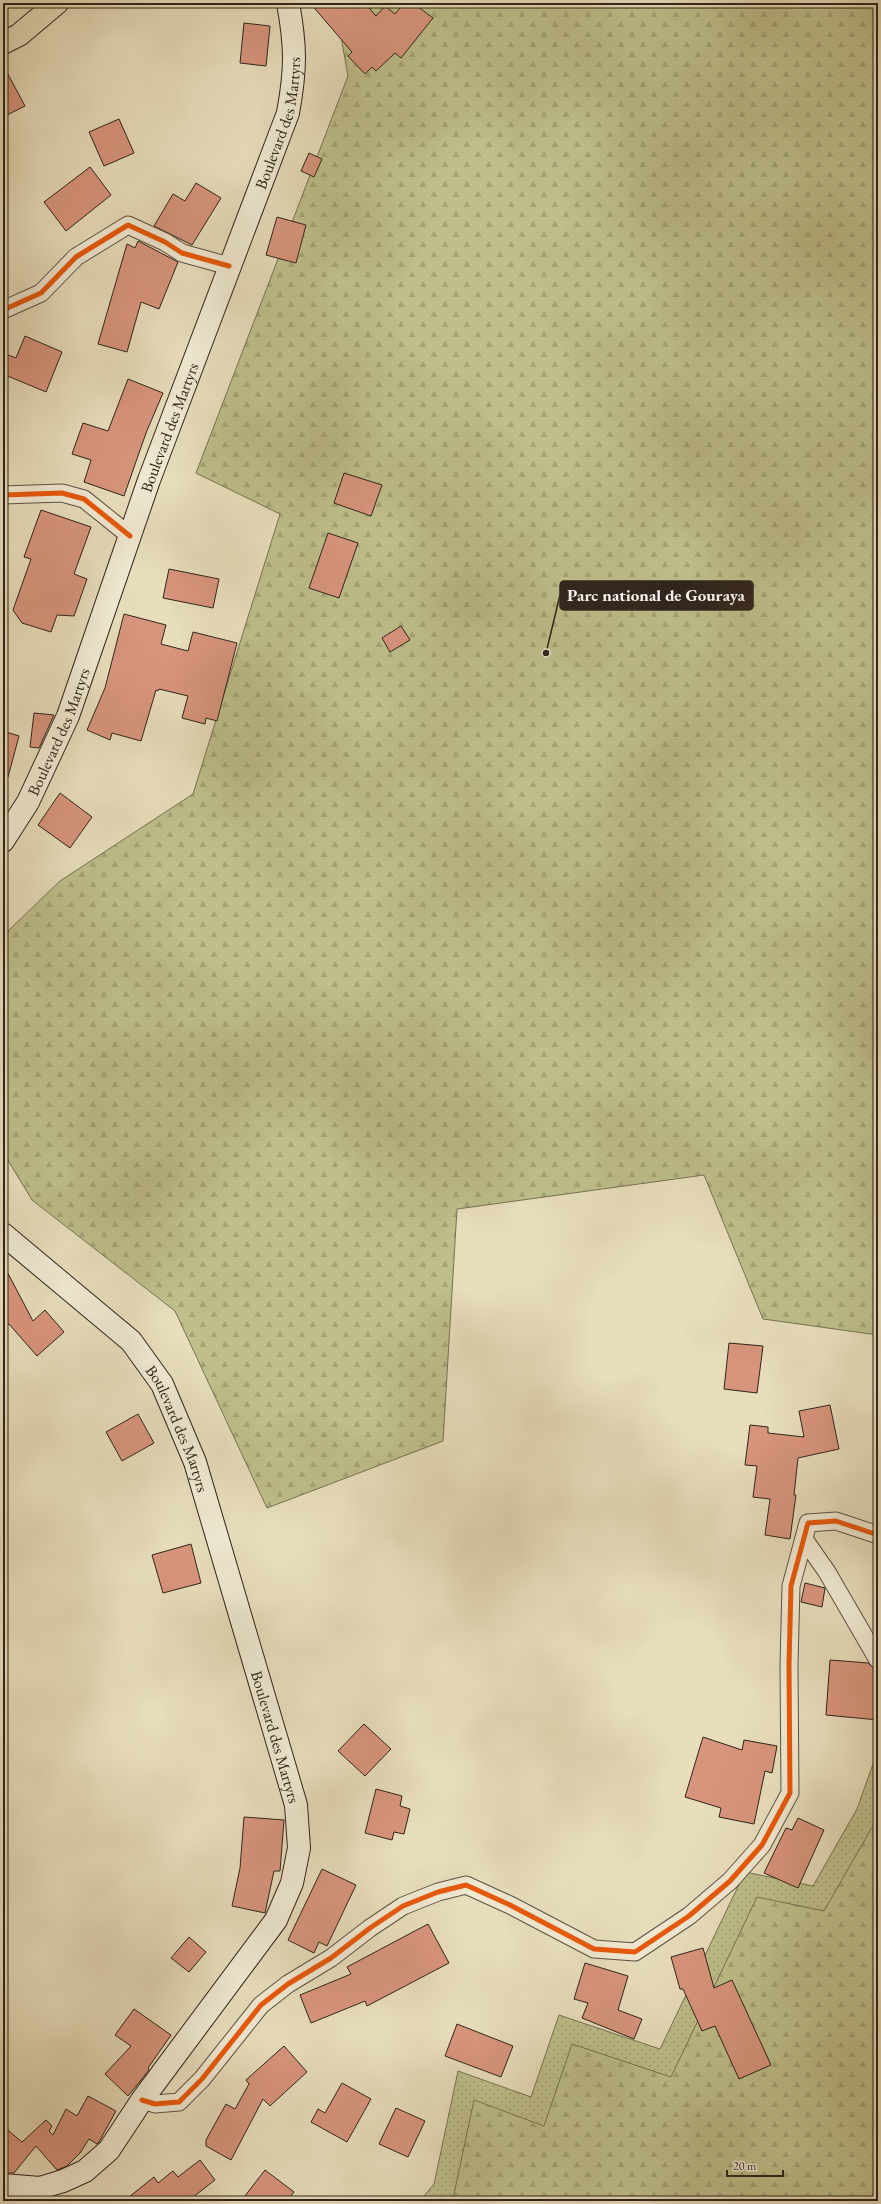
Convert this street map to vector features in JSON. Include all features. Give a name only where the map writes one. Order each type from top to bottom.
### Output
[{"type":"main road","points":[[3,43],[19,35],[57,3]]},
{"type":"main road","name":"Boulevard des Martyrs","points":[[3,841],[28,802],[68,716],[130,536],[228,266],[288,113],[295,74],[294,38],[288,3]]},
{"type":"main road","name":"Boulevard des Martyrs","points":[[3,1234],[131,1341],[162,1384],[195,1462],[296,1805],[297,1855],[292,1882],[276,1920],[142,2100],[109,2150],[85,2171],[63,2181],[40,2188],[12,2191]]},
{"type":"street","points":[[3,310],[41,293],[76,257],[128,225],[165,242],[182,253],[228,266]]},
{"type":"street","points":[[4,495],[62,493],[84,499],[130,536]]},
{"type":"street","points":[[142,2100],[155,2104],[179,2102],[202,2079],[261,2004],[288,1984],[331,1958],[370,1928],[403,1906],[438,1892],[466,1885],[510,1905],[594,1949],[635,1952],[689,1916],[730,1881],[762,1845],[790,1793],[789,1665],[791,1586],[808,1523],[836,1521],[878,1535]]},
{"type":"street","points":[[804,1539],[827,1572],[878,1660]]},
{"type":"green space","points":[[335,3],[878,3],[878,1335],[763,1319],[704,1175],[457,1209],[443,1441],[267,1508],[175,1311],[32,1200],[3,1152],[3,943],[9,930],[60,881],[193,794],[280,514],[196,473],[348,76]]},
{"type":"green space","points":[[878,1750],[878,2201],[420,2201],[434,2184],[458,2071],[531,2097],[559,2015],[660,2049],[745,1872],[813,1886],[857,1809]]},
{"type":"green space","points":[[878,1817],[878,2201],[449,2201],[454,2194],[474,2100],[544,2126],[572,2044],[671,2077],[757,1897],[824,1911]]},
{"type":"building","points":[[310,3],[365,3],[376,16],[385,6],[395,14],[404,3],[413,3],[433,18],[401,58],[395,53],[376,71],[372,67],[365,74],[348,56],[352,52]]},
{"type":"building","points":[[244,23],[270,26],[266,66],[240,63]]},
{"type":"building","points":[[3,65],[25,106],[3,117]]},
{"type":"building","points":[[119,119],[134,153],[104,166],[89,132]]},
{"type":"building","points":[[309,153],[322,159],[314,177],[301,171]]},
{"type":"building","points":[[90,167],[111,195],[66,231],[44,202]]},
{"type":"building","points":[[196,183],[221,198],[192,245],[154,226],[173,194],[185,201]]},
{"type":"building","points":[[277,217],[306,225],[296,263],[266,255]]},
{"type":"building","points":[[138,241],[178,262],[159,309],[141,302],[127,352],[98,344],[127,244],[135,248]]},
{"type":"building","points":[[25,336],[62,352],[46,392],[3,374],[3,353],[16,358]]},
{"type":"building","points":[[128,379],[163,393],[146,433],[124,496],[84,482],[91,460],[72,454],[83,423],[108,431]]},
{"type":"building","points":[[344,473],[382,485],[371,516],[334,503]]},
{"type":"building","points":[[41,510],[91,527],[74,574],[87,579],[74,616],[57,615],[51,632],[22,623],[13,610],[31,559],[24,557]]},
{"type":"building","points":[[328,533],[358,543],[339,598],[309,588]]},
{"type":"building","points":[[169,569],[219,579],[213,608],[163,598]]},
{"type":"building","points":[[124,614],[166,625],[161,644],[188,651],[193,632],[237,643],[217,721],[206,718],[205,724],[182,718],[188,696],[159,689],[158,691],[156,690],[141,741],[112,733],[110,740],[87,730],[105,688]]},
{"type":"building","points":[[401,626],[410,640],[390,652],[382,638]]},
{"type":"building","points":[[34,713],[54,715],[39,748],[30,747]]},
{"type":"building","points":[[3,731],[19,736],[8,777],[3,777]]},
{"type":"building","points":[[60,793],[92,817],[70,848],[38,825]]},
{"type":"building","points":[[3,1264],[33,1321],[45,1310],[64,1332],[37,1356],[9,1324],[3,1327]]},
{"type":"building","points":[[729,1343],[763,1346],[757,1393],[724,1389]]},
{"type":"building","points":[[830,1405],[839,1449],[798,1458],[794,1495],[796,1495],[790,1539],[765,1535],[770,1499],[753,1497],[757,1466],[745,1465],[750,1425],[768,1427],[768,1433],[804,1437],[799,1411]]},
{"type":"building","points":[[138,1414],[154,1443],[122,1461],[106,1432]]},
{"type":"building","points":[[191,1544],[201,1583],[163,1593],[152,1555]]},
{"type":"building","points":[[805,1583],[825,1588],[822,1607],[801,1602]]},
{"type":"building","points":[[830,1660],[868,1663],[873,1668],[878,1670],[875,1703],[878,1703],[878,1720],[826,1715]]},
{"type":"building","points":[[364,1724],[391,1749],[365,1776],[338,1751]]},
{"type":"building","points":[[703,1737],[742,1750],[744,1740],[777,1746],[772,1773],[765,1771],[754,1824],[719,1817],[721,1808],[685,1797]]},
{"type":"building","points":[[376,1789],[402,1796],[400,1806],[410,1809],[404,1834],[394,1832],[392,1840],[365,1833]]},
{"type":"building","points":[[244,1817],[284,1820],[280,1871],[274,1871],[265,1913],[232,1906],[240,1868]]},
{"type":"building","points":[[798,1818],[824,1830],[798,1888],[764,1873],[786,1828],[792,1830]]},
{"type":"building","points":[[322,1869],[356,1885],[327,1946],[319,1942],[314,1953],[288,1940]]},
{"type":"building","points":[[428,1924],[449,1963],[367,2006],[365,2001],[311,2023],[300,1995],[351,1974],[347,1967]]},
{"type":"building","points":[[189,1937],[206,1952],[189,1972],[171,1958]]},
{"type":"building","points":[[703,1948],[714,1988],[732,1980],[771,2065],[739,2079],[715,2026],[702,2031],[683,1989],[680,1989],[671,1957]]},
{"type":"building","points":[[585,1963],[628,1976],[618,2010],[642,2019],[634,2039],[582,2018],[588,2003],[574,1999]]},
{"type":"building","points":[[134,2009],[171,2035],[148,2068],[149,2070],[128,2096],[105,2074],[131,2046],[115,2035]]},
{"type":"building","points":[[457,2024],[513,2046],[501,2077],[445,2056]]},
{"type":"building","points":[[284,2046],[307,2072],[270,2106],[263,2099],[231,2160],[206,2146],[206,2140],[226,2104],[235,2109],[249,2084],[246,2080]]},
{"type":"building","points":[[342,2083],[371,2099],[347,2142],[311,2122],[318,2109],[325,2113]]},
{"type":"building","points":[[88,2096],[116,2111],[97,2144],[89,2139],[80,2153],[67,2166],[57,2170],[36,2146],[14,2173],[3,2173],[3,2126],[22,2142],[46,2120],[52,2126],[49,2131],[53,2135],[66,2109],[77,2116]]},
{"type":"building","points":[[396,2108],[425,2121],[408,2157],[379,2144]]},
{"type":"building","points":[[200,2160],[215,2180],[188,2201],[124,2201],[154,2177],[158,2183],[173,2171],[178,2177]]},
{"type":"building","points":[[265,2170],[294,2192],[287,2201],[241,2201]]},
{"type":"cycle path","points":[[3,310],[41,293],[76,257],[128,225],[165,242],[182,253],[229,266]]},
{"type":"cycle path","points":[[3,495],[62,493],[84,499],[130,536]]},
{"type":"cycle path","points":[[142,2100],[155,2104],[179,2102],[202,2079],[261,2005],[288,1984],[331,1958],[370,1928],[403,1906],[438,1892],[466,1885],[510,1905],[594,1949],[635,1952],[689,1916],[730,1881],[762,1845],[790,1793],[789,1665],[791,1586],[808,1523],[836,1521],[878,1535]]},
{"type":"place","name":"Parc national de Gouraya","points":[[546,653]]}]
